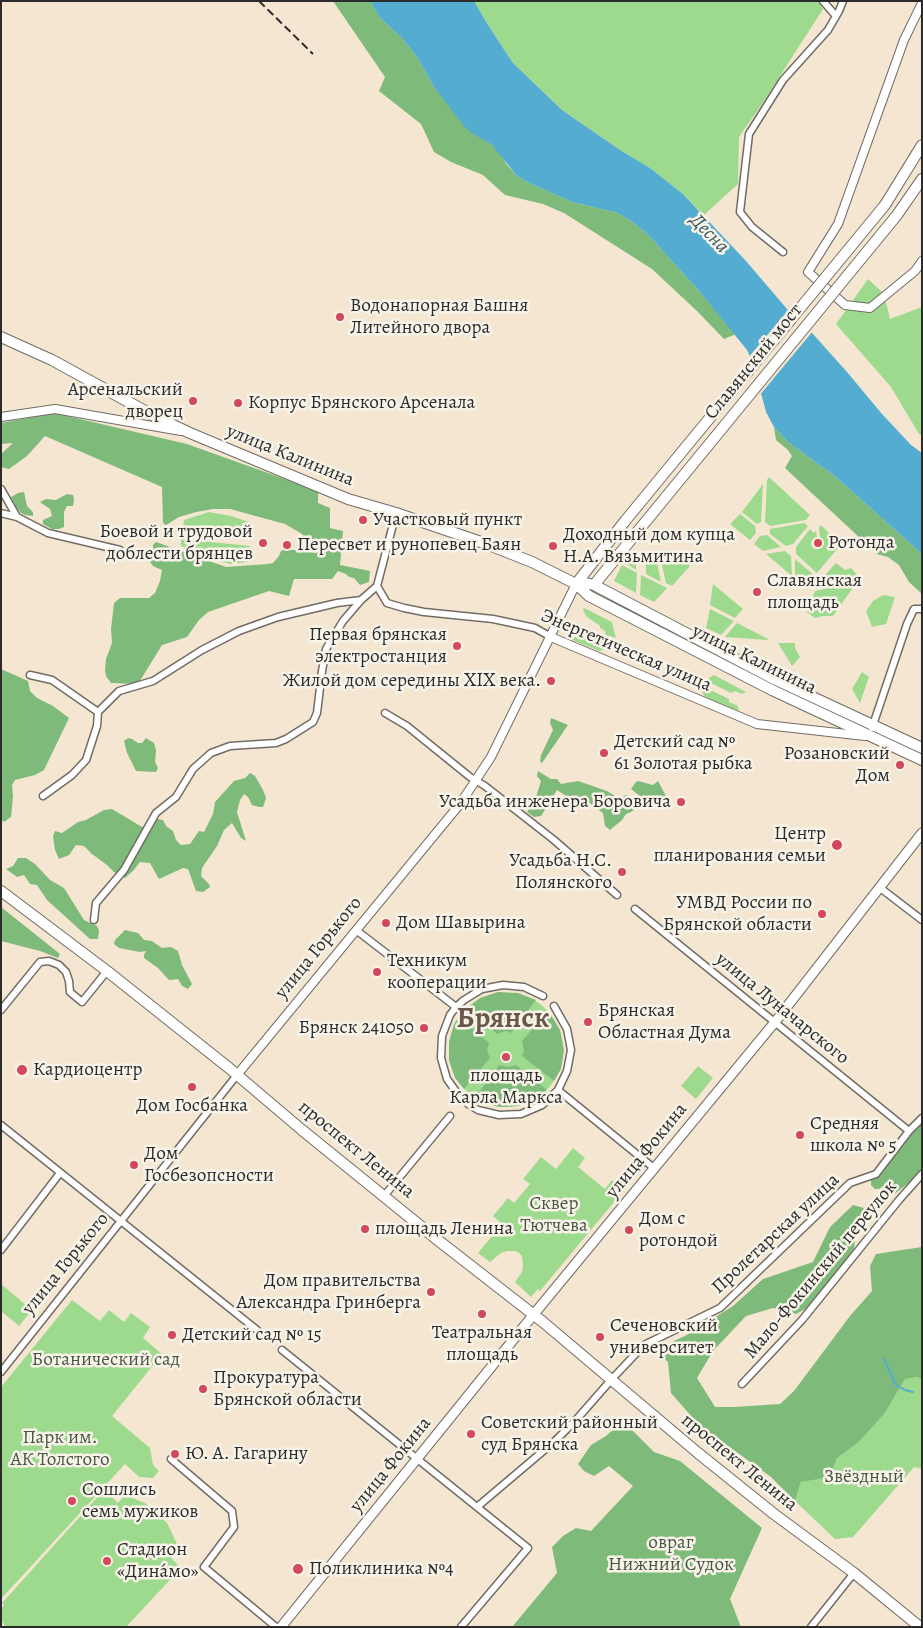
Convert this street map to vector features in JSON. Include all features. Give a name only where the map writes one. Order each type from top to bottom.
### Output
[{"type":"main road","name":"Славянский мост","points":[[625,521],[885,205],[922,145]]},
{"type":"main road","name":"Славянский мост","points":[[594,586],[897,215],[922,179]]},
{"type":"main road","name":"улица Калинина","points":[[1,337],[52,360],[156,417],[190,433],[348,500],[396,513],[484,543],[532,562],[576,584],[584,593],[594,599],[772,690],[871,731],[922,748]]},
{"type":"main road","name":"улица Горького","points":[[576,584],[625,521]]},
{"type":"main road","name":"улица Калинина","points":[[576,584],[586,583],[594,586],[767,675],[922,760]]},
{"type":"main road","name":"улица Фокина","points":[[281,1627],[534,1314],[775,1022],[922,833]]},
{"type":"main road","name":"проспект Ленина","points":[[1,891],[107,971],[237,1075],[384,1196],[534,1314],[698,1453],[774,1514],[854,1573],[920,1627]]},
{"type":"street","points":[[823,1],[836,16]]},
{"type":"street","points":[[783,252],[752,227],[740,212],[749,134],[783,80],[828,30],[842,1]]},
{"type":"street","points":[[922,3],[904,40],[838,224],[808,272],[845,305],[870,308],[915,271],[922,261]]},
{"type":"street","points":[[1,417],[56,409],[190,433]]},
{"type":"street","points":[[1,489],[17,517]]},
{"type":"street","points":[[1,513],[17,517],[48,533],[120,550]]},
{"type":"street","points":[[94,920],[96,903],[124,870],[156,813],[176,797],[193,769],[211,753],[230,746],[276,743],[286,740],[313,722],[317,713],[326,649],[343,621],[361,600],[377,586],[396,513]]},
{"type":"street","name":"улица Горького","points":[[1,1372],[237,1075],[460,804],[491,757],[576,584]]},
{"type":"street","name":"Энергетическая улица","points":[[377,586],[388,603],[404,608],[494,619],[535,628],[550,637],[755,723],[871,731]]},
{"type":"street","points":[[43,796],[72,775],[86,760],[97,726],[98,712],[119,691],[153,681],[202,650],[239,631],[278,617],[338,603],[361,600]]},
{"type":"street","points":[[871,731],[908,619],[914,609],[922,609]]},
{"type":"street","points":[[30,675],[52,680],[98,712]]},
{"type":"street","points":[[385,713],[407,726],[554,840],[617,895]]},
{"type":"street","points":[[879,887],[922,920]]},
{"type":"street","name":"улица Луначарского","points":[[635,909],[909,1132]]},
{"type":"street","points":[[356,930],[456,1007]]},
{"type":"street","points":[[1,1010],[40,962],[50,961],[59,965],[66,972],[70,992],[82,1002],[107,971]]},
{"type":"street","points":[[460,1097],[447,1079],[441,1058],[442,1036],[456,1007],[482,989],[503,985],[524,987],[542,996]]},
{"type":"street","points":[[468,1104],[478,1110],[499,1115],[521,1114],[542,1105],[558,1090],[568,1071],[571,1050],[568,1030],[554,1006]]},
{"type":"street","points":[[558,1090],[655,1169]]},
{"type":"street","points":[[384,1196],[450,1116]]},
{"type":"street","name":"Пролетарская улица","points":[[477,1507],[555,1441],[644,1345],[720,1308],[850,1184],[876,1174],[922,1118]]},
{"type":"street","points":[[1,1125],[257,1330]]},
{"type":"street","points":[[1,1250],[60,1173]]},
{"type":"street","name":"Мало-Фокинский переулок","points":[[742,1384],[802,1320],[922,1174]]},
{"type":"street","points":[[282,1350],[528,1548],[461,1627]]},
{"type":"street","points":[[171,1459],[232,1511],[234,1528],[204,1567],[276,1627]]},
{"type":"street","points":[[811,1627],[854,1573]]},
{"type":"green space","points":[[333,1],[370,1],[380,18],[401,37],[417,57],[434,87],[481,138],[501,154],[506,164],[516,175],[527,182],[572,202],[618,213],[634,223],[650,237],[736,334],[724,339],[652,269],[564,213],[543,204],[505,195],[483,175],[451,162],[434,152],[421,124],[379,91],[385,77]]},
{"type":"green space","points":[[474,1],[818,1],[823,9],[739,137],[738,184],[704,215],[683,194],[650,168],[562,110],[513,63]]},
{"type":"green space","points":[[868,279],[884,294],[890,319],[922,307],[922,435],[919,434],[891,387],[836,324]]},
{"type":"green space","points":[[54,413],[187,444],[318,491],[318,503],[330,508],[330,528],[343,531],[340,565],[370,571],[369,582],[360,585],[354,578],[338,571],[332,579],[294,579],[289,596],[269,591],[208,612],[199,620],[187,637],[162,645],[138,684],[111,683],[106,676],[105,670],[106,659],[112,643],[111,629],[114,603],[120,598],[149,598],[155,593],[162,570],[153,566],[150,562],[153,557],[153,545],[156,542],[226,567],[273,563],[281,551],[286,549],[316,553],[323,551],[324,545],[318,540],[305,539],[302,534],[285,524],[230,509],[196,512],[179,517],[166,525],[163,523],[162,487],[45,436],[27,456],[9,469],[1,467],[1,454],[13,443],[1,444],[1,423]]},
{"type":"green space","points":[[774,427],[788,442],[837,478],[922,554],[922,594],[909,582],[899,565],[888,557],[877,554],[785,468],[792,456],[776,440]]},
{"type":"green space","points":[[769,477],[810,515],[806,520],[770,526],[765,522],[767,480]]},
{"type":"green space","points":[[763,484],[761,522],[757,524],[742,512]]},
{"type":"green space","points":[[24,492],[27,506],[33,512],[33,516],[21,513],[11,497]]},
{"type":"green space","points":[[67,494],[73,495],[74,500],[73,506],[67,506],[64,512],[64,527],[52,529],[43,524],[43,520],[52,516],[50,509],[40,502],[46,499],[56,500]]},
{"type":"green space","points":[[209,512],[231,516],[252,523],[250,538],[182,533],[184,520]]},
{"type":"green space","points":[[740,514],[755,526],[756,533],[750,540],[730,524]]},
{"type":"green space","points":[[804,523],[808,526],[793,544],[786,546],[770,534],[770,529]]},
{"type":"green space","points":[[821,525],[839,543],[838,548],[817,573],[796,554],[796,547],[810,529],[814,533],[816,531],[817,537],[811,543],[812,547],[815,549],[822,547],[824,544],[820,538],[819,528]]},
{"type":"green space","points":[[767,535],[781,547],[763,551],[754,544],[760,536]]},
{"type":"green space","points":[[181,539],[250,546],[248,562],[231,564],[223,562],[181,546]]},
{"type":"green space","points":[[667,550],[690,566],[672,586],[666,583],[659,551]]},
{"type":"green space","points":[[785,551],[791,556],[792,576],[766,554]]},
{"type":"green space","points":[[655,552],[661,582],[646,574],[646,561],[644,558],[636,560],[636,570],[627,564],[635,559]]},
{"type":"green space","points":[[795,559],[815,576],[811,581],[800,584],[795,578]]},
{"type":"green space","points":[[836,563],[845,570],[851,568],[858,576],[819,582]]},
{"type":"green space","points":[[622,565],[637,573],[636,593],[614,581]]},
{"type":"green space","points":[[641,575],[667,588],[654,602],[640,595]]},
{"type":"green space","points":[[857,582],[833,616],[815,618],[807,612],[815,591]]},
{"type":"green space","points":[[713,584],[743,609],[735,618],[710,605]]},
{"type":"green space","points":[[883,595],[895,597],[886,624],[872,627],[866,611],[873,601]]},
{"type":"green space","points":[[584,608],[612,622],[616,638],[606,635],[600,626],[586,616]]},
{"type":"green space","points":[[710,609],[734,621],[721,635],[706,628]]},
{"type":"green space","points":[[737,623],[768,639],[725,637]]},
{"type":"green space","points":[[577,636],[581,639],[586,637],[592,640],[605,640],[612,643],[613,646],[599,651],[570,639]]},
{"type":"green space","points":[[778,643],[795,643],[795,648],[800,657],[792,666]]},
{"type":"green space","points":[[1,669],[28,681],[30,691],[37,698],[53,706],[69,718],[44,770],[35,775],[15,780],[12,785],[11,817],[4,822],[1,819]]},
{"type":"green space","points":[[862,672],[869,677],[860,703],[852,689]]},
{"type":"green space","points":[[714,675],[746,692],[742,694],[735,691],[731,693],[706,680]]},
{"type":"green space","points":[[702,686],[729,699],[729,702],[738,706],[739,711],[705,697],[700,688]]},
{"type":"green space","points":[[551,718],[568,725],[542,763],[540,762],[541,755],[553,730],[550,723]]},
{"type":"green space","points":[[128,738],[142,743],[146,738],[154,743],[156,750],[155,762],[158,768],[156,772],[136,771],[127,753],[124,741]]},
{"type":"green space","points":[[538,771],[551,779],[557,779],[561,784],[578,781],[607,791],[620,799],[626,795],[641,805],[626,814],[610,830],[605,826],[603,813],[585,800],[577,797],[569,798],[557,790],[541,816],[534,817],[527,812],[536,797],[541,781],[537,776]]},
{"type":"green space","points":[[250,773],[255,776],[263,790],[266,798],[263,807],[252,805],[244,794],[240,800],[237,812],[246,841],[241,838],[232,823],[224,830],[217,846],[202,868],[201,876],[210,887],[203,892],[196,891],[188,869],[183,868],[159,879],[150,863],[140,862],[125,878],[114,872],[84,846],[76,845],[69,855],[59,859],[55,850],[53,836],[55,831],[62,833],[78,822],[86,820],[104,810],[112,809],[142,827],[157,819],[163,820],[166,826],[173,831],[176,840],[181,845],[190,844],[199,831],[204,832],[213,814],[215,802],[234,781],[245,778]]},
{"type":"green space","points":[[638,781],[653,785],[658,781],[667,798],[664,804],[655,806],[654,802],[645,800],[631,789]]},
{"type":"green space","points":[[18,858],[26,858],[35,864],[50,880],[64,888],[84,920],[97,926],[99,931],[98,939],[90,939],[47,900],[37,885],[30,884],[24,875],[17,877],[6,869],[13,866]]},
{"type":"green space","points":[[1,907],[60,954],[58,958],[40,951],[1,941]]},
{"type":"green space","points":[[125,930],[138,933],[144,940],[152,941],[162,948],[171,947],[178,951],[182,965],[192,984],[188,989],[182,986],[178,979],[169,980],[158,968],[144,958],[146,951],[140,952],[119,948],[114,944],[115,940]]},
{"type":"green space","points":[[498,992],[518,993],[536,1000],[511,1033],[506,1031],[497,1034],[467,1008],[480,998]]},
{"type":"green space","points":[[506,993],[528,997],[547,1009],[559,1028],[563,1050],[559,1072],[547,1091],[528,1103],[506,1107],[484,1103],[465,1091],[453,1072],[449,1050],[453,1028],[465,1009],[484,997]]},
{"type":"green space","points":[[548,1011],[560,1030],[564,1050],[561,1069],[554,1081],[522,1056],[524,1051],[522,1041]]},
{"type":"green space","points":[[459,1017],[489,1043],[487,1051],[490,1058],[464,1089],[455,1078],[449,1060],[449,1042],[454,1024]]},
{"type":"green space","points":[[499,1065],[508,1067],[516,1065],[547,1090],[536,1099],[518,1106],[500,1107],[482,1103],[475,1098]]},
{"type":"green space","points":[[698,1066],[713,1078],[696,1099],[681,1086]]},
{"type":"green space","points":[[922,1124],[922,1169],[915,1178],[893,1195],[882,1187],[875,1189],[871,1185],[871,1180],[907,1138]]},
{"type":"green space","name":"Сквер Тютчева","points":[[573,1148],[585,1158],[578,1167],[605,1189],[612,1180],[624,1190],[540,1291],[538,1289],[531,1297],[515,1282],[522,1272],[523,1266],[522,1256],[519,1253],[507,1251],[501,1253],[490,1262],[478,1253],[502,1224],[493,1216],[508,1198],[514,1203],[530,1184],[523,1179],[541,1157],[556,1169]]},
{"type":"green space","points":[[853,1205],[864,1208],[857,1222],[854,1248],[829,1287],[811,1306],[796,1314],[773,1308],[746,1316],[713,1351],[697,1378],[715,1407],[780,1404],[794,1391],[850,1316],[872,1291],[870,1266],[876,1254],[922,1247],[922,1379],[917,1377],[905,1379],[885,1413],[859,1442],[837,1458],[830,1477],[801,1482],[795,1501],[771,1477],[699,1425],[671,1393],[668,1362],[654,1350],[685,1336],[733,1306],[763,1279],[813,1262],[830,1227]]},
{"type":"green space","points":[[1,1284],[32,1310],[19,1326],[1,1311]]},
{"type":"green space","name":"Парк им. АК Толстого","points":[[72,1300],[100,1321],[109,1310],[124,1322],[131,1313],[150,1327],[143,1338],[162,1354],[112,1416],[150,1448],[153,1465],[159,1471],[153,1478],[139,1477],[125,1464],[1,1599],[1,1387]]},
{"type":"green space","name":"Звёздный","points":[[917,1377],[922,1379],[922,1469],[914,1467],[853,1537],[835,1539],[795,1501],[801,1482],[830,1476],[837,1458],[859,1442],[885,1413],[905,1379]]},
{"type":"green space","name":"овраг Нижний Судок","points":[[616,1427],[630,1428],[654,1452],[680,1461],[762,1528],[730,1599],[741,1627],[512,1627],[557,1573],[552,1547],[563,1536],[576,1528],[591,1531],[633,1486],[609,1466],[594,1476],[584,1471],[578,1464],[591,1445]]},
{"type":"green space","name":"Стадион «Дина́мо»","points":[[102,1492],[111,1496],[118,1503],[125,1495],[145,1503],[167,1523],[177,1544],[170,1553],[172,1559],[181,1568],[126,1627],[5,1627],[1,1618],[1,1609],[4,1605],[2,1603]]},
{"type":"water","name":"Десна","points":[[370,1],[474,1],[513,63],[562,110],[650,168],[683,194],[746,261],[787,309],[813,334],[882,414],[911,445],[922,453],[922,554],[837,478],[788,442],[774,427],[766,412],[753,363],[747,350],[700,292],[650,237],[634,223],[618,213],[572,202],[527,182],[516,175],[492,145],[470,132],[464,126],[434,87],[417,57],[401,37],[380,18]]},
{"type":"pier","points":[[790,308],[813,331],[759,396],[748,358]]},
{"type":"waterway","points":[[884,1359],[896,1385],[913,1392]]},
{"type":"railway","points":[[259,1],[313,54]]},
{"type":"place","name":"Водонапорная Башня Литейного двора","points":[[340,317]]},
{"type":"place","name":"Арсенальский дворец","points":[[193,401]]},
{"type":"place","name":"Корпус Брянского Арсенала","points":[[238,403]]},
{"type":"place","name":"Участковый пункт","points":[[363,520]]},
{"type":"place","name":"Боевой и трудовой доблести брянцев","points":[[263,543]]},
{"type":"place","name":"Ротонда","points":[[818,543]]},
{"type":"place","name":"Пересвет и рунопевец Баян","points":[[287,545]]},
{"type":"place","name":"Доходный дом купца Н.А. Вязьмитина","points":[[553,546]]},
{"type":"place","name":"Славянская площадь","points":[[757,592]]},
{"type":"place","name":"Первая брянская электростанция","points":[[457,646]]},
{"type":"place","name":"Жилой дом середины XIX века.","points":[[551,681]]},
{"type":"place","name":"Детский сад № 61 Золотая рыбка","points":[[604,753]]},
{"type":"place","name":"Розановский Дом","points":[[900,765]]},
{"type":"place","name":"Усадьба инженера Боровича","points":[[681,802]]},
{"type":"place","name":"Центр планирования семьи","points":[[837,845]]},
{"type":"place","name":"Усадьба Н.С. Полянского","points":[[622,872]]},
{"type":"place","name":"УМВД России по Брянской области","points":[[822,914]]},
{"type":"place","name":"Дом Шавырина","points":[[386,923]]},
{"type":"place","name":"Техникум кооперации","points":[[377,972]]},
{"type":"place","name":"Брянская Областная Дума","points":[[588,1022]]},
{"type":"place","name":"Брянск 241050","points":[[424,1028]]},
{"type":"place","name":"площадь Карла Маркса","points":[[506,1057]]},
{"type":"place","name":"Кардиоцентр","points":[[22,1070]]},
{"type":"place","name":"Дом Госбанка","points":[[192,1087]]},
{"type":"place","name":"Средняя школа № 5","points":[[800,1135]]},
{"type":"place","name":"Дом Госбезопсности","points":[[134,1165]]},
{"type":"place","name":"площадь Ленина","points":[[365,1229]]},
{"type":"place","name":"Дом с ротондой","points":[[629,1230]]},
{"type":"place","name":"Дом правительства Александра Гринберга","points":[[431,1292]]},
{"type":"place","name":"Театральная площадь","points":[[482,1314]]},
{"type":"place","name":"Детский сад № 15","points":[[172,1335]]},
{"type":"place","name":"Сеченовский университет","points":[[600,1337]]},
{"type":"place","name":"Прокуратура Брянской области","points":[[203,1389]]},
{"type":"place","name":"Советский районный суд Брянска","points":[[471,1434]]},
{"type":"place","name":"Ю. А. Гагарину","points":[[175,1454]]},
{"type":"place","name":"Сошлись семь мужиков","points":[[72,1501]]},
{"type":"place","name":"Стадион «Дина́мо»","points":[[107,1561]]},
{"type":"place","name":"Поликлиника №4","points":[[298,1569]]},
{"type":"district","name":"Брянск","points":[[503,1020]]},
{"type":"park label","name":"Ботанический сад","points":[[106,1360]]}]
